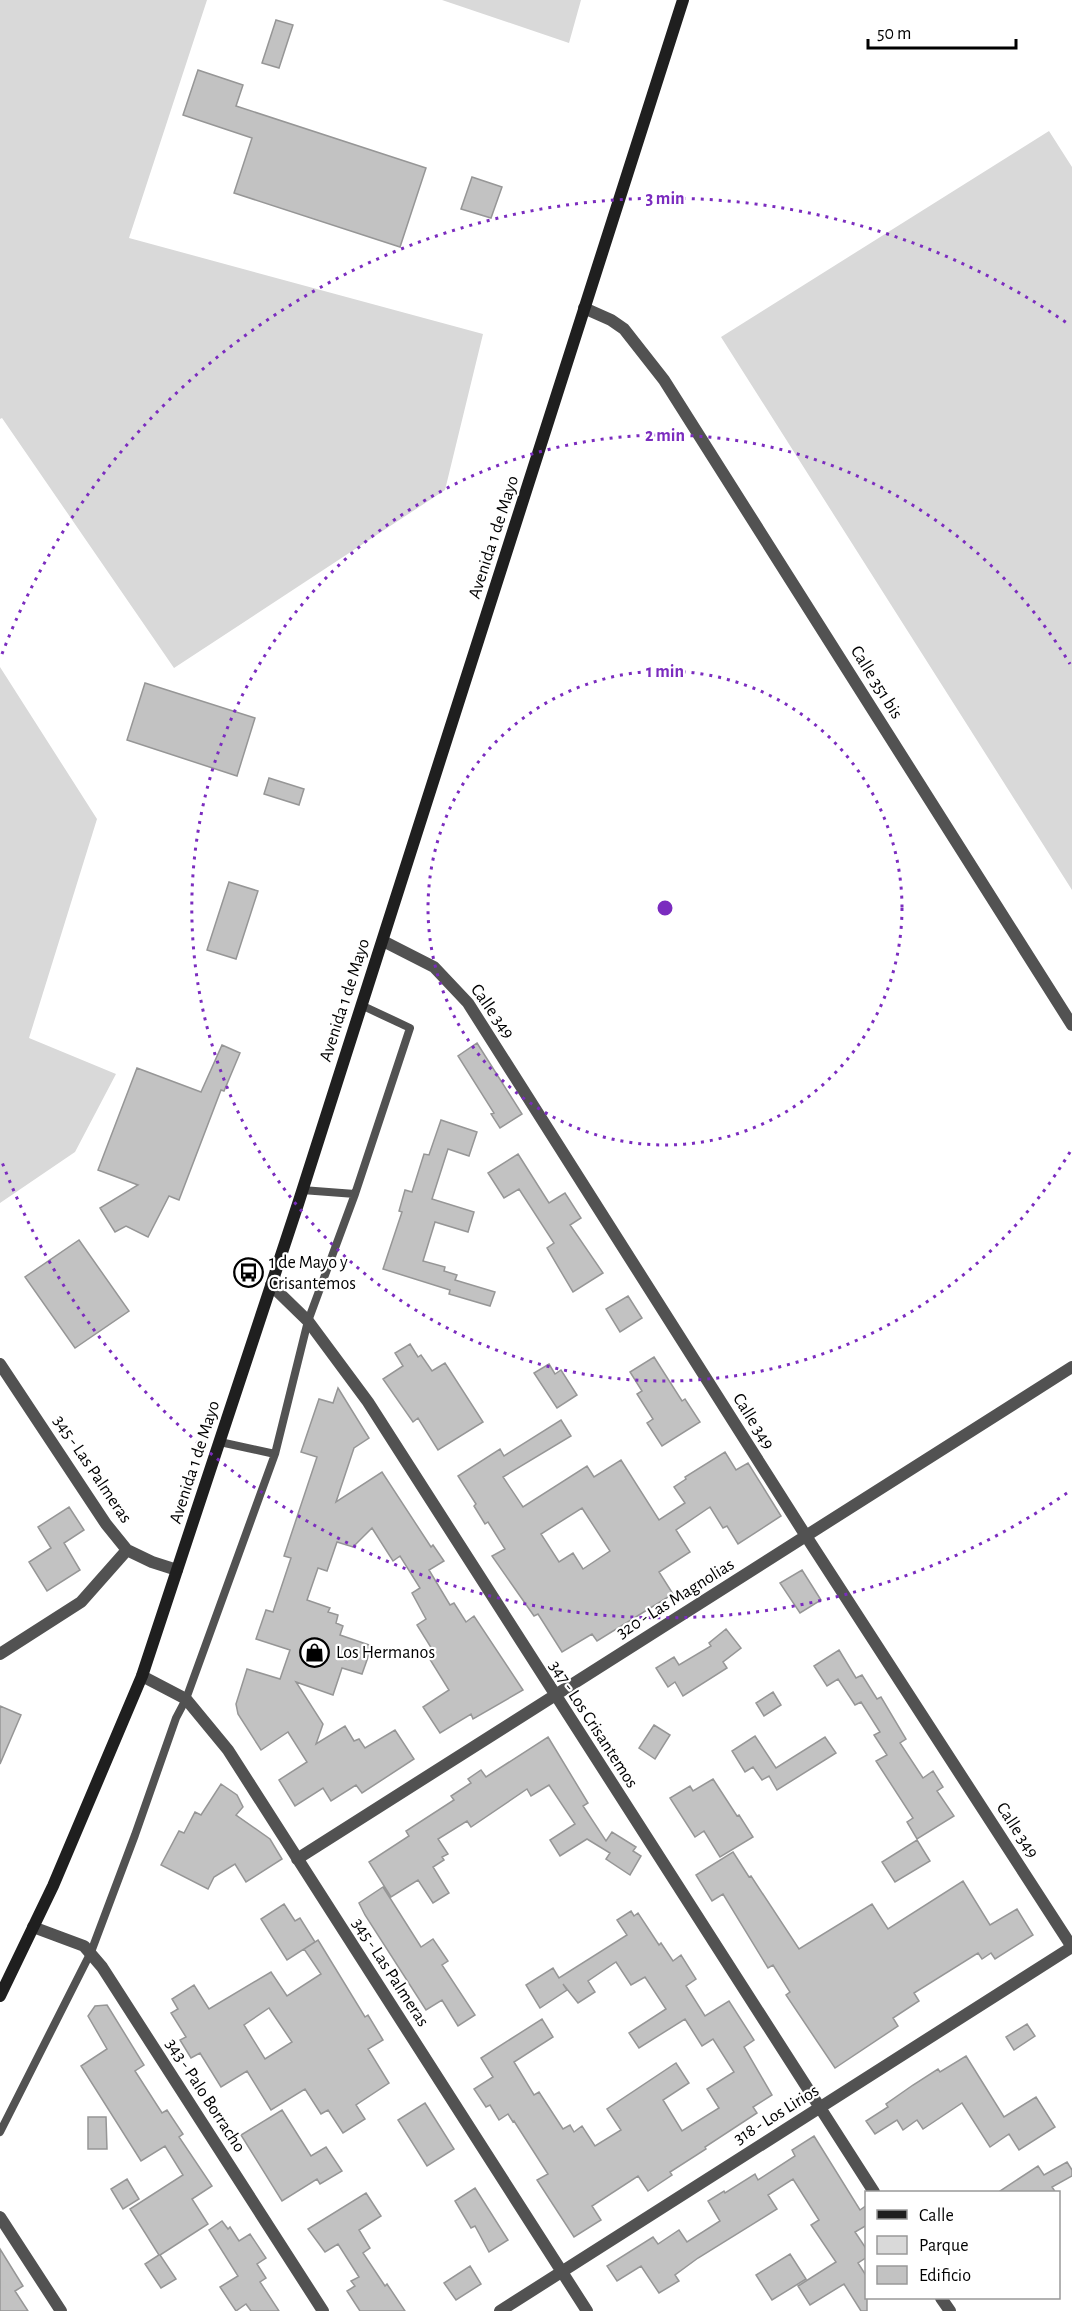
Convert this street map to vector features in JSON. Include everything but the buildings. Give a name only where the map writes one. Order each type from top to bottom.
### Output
[{"type":"main road","name":"Avenida 1 de Mayo","points":[[0,1996],[53,1886],[142,1676],[383,941],[683,0]]},
{"type":"street","name":"Calle 351 bis","points":[[584,308],[611,320],[624,329],[670,390],[1072,1025]]},
{"type":"street","name":"Calle 349","points":[[383,941],[434,967],[468,1003],[806,1536],[1072,1947]]},
{"type":"street","name":"347 - Los Crisantemos","points":[[271,1285],[308,1321],[368,1402],[873,2191]]},
{"type":"street","name":"345 - Las Palmeras","points":[[0,1364],[106,1524],[127,1550],[152,1562],[177,1570]]},
{"type":"street","name":"320 - Las Magnolias","points":[[297,1859],[1072,1367]]},
{"type":"street","points":[[0,1654],[81,1602],[127,1550]]},
{"type":"street","name":"345 - Las Palmeras","points":[[142,1676],[186,1699],[228,1750],[587,2311]]},
{"type":"street","points":[[33,1927],[84,1946],[91,1952]]},
{"type":"street","name":"318 - Los Lirios","points":[[500,2311],[1072,1947]]},
{"type":"street","name":"343 - Palo Borracho","points":[[91,1952],[323,2311]]},
{"type":"street","points":[[0,2217],[61,2311]]},
{"type":"lane","points":[[0,2132],[91,1952],[275,1454],[308,1321],[355,1194],[410,1028],[361,1005]]},
{"type":"lane","points":[[302,1190],[355,1194]]},
{"type":"lane","points":[[220,1442],[275,1454]]},
{"type":"green space","points":[[0,0],[207,0],[129,238],[483,334],[445,490],[174,668],[2,418],[0,419]]},
{"type":"green space","points":[[442,0],[581,0],[569,43]]},
{"type":"green space","points":[[1049,131],[1072,167],[1072,890],[721,337]]},
{"type":"green space","points":[[0,667],[97,819],[29,1038],[116,1074],[75,1152],[0,1203]]},
{"type":"place","name":"1 de Mayo y Crisantemos","points":[[248,1272]]},
{"type":"place","name":"Los Hermanos","points":[[315,1652]]}]
